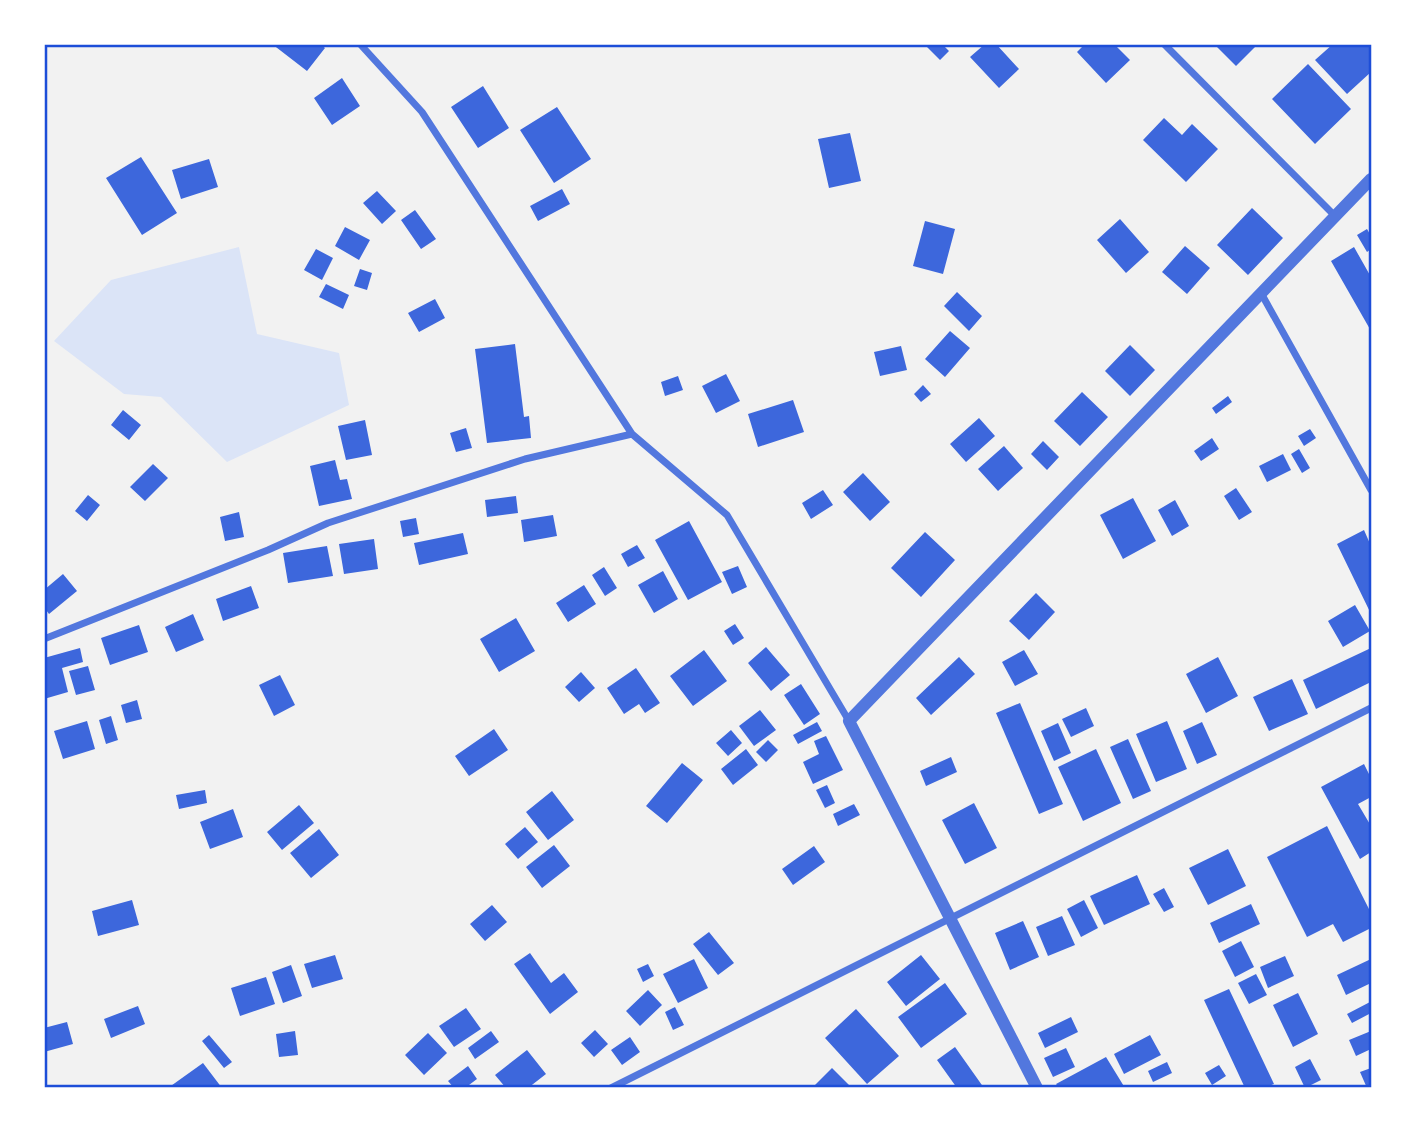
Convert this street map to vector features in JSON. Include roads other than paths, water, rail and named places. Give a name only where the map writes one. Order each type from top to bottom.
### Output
[{"type":"street","points":[[360,44],[422,111],[632,434],[727,515],[849,721],[1037,1088]]},
{"type":"street","points":[[1164,44],[1336,218]]},
{"type":"street","points":[[849,721],[1371,179]]},
{"type":"street","points":[[1261,293],[1371,490]]},
{"type":"street","points":[[44,639],[268,550],[328,523],[526,459],[632,434]]},
{"type":"street","points":[[611,1088],[1371,708]]}]
